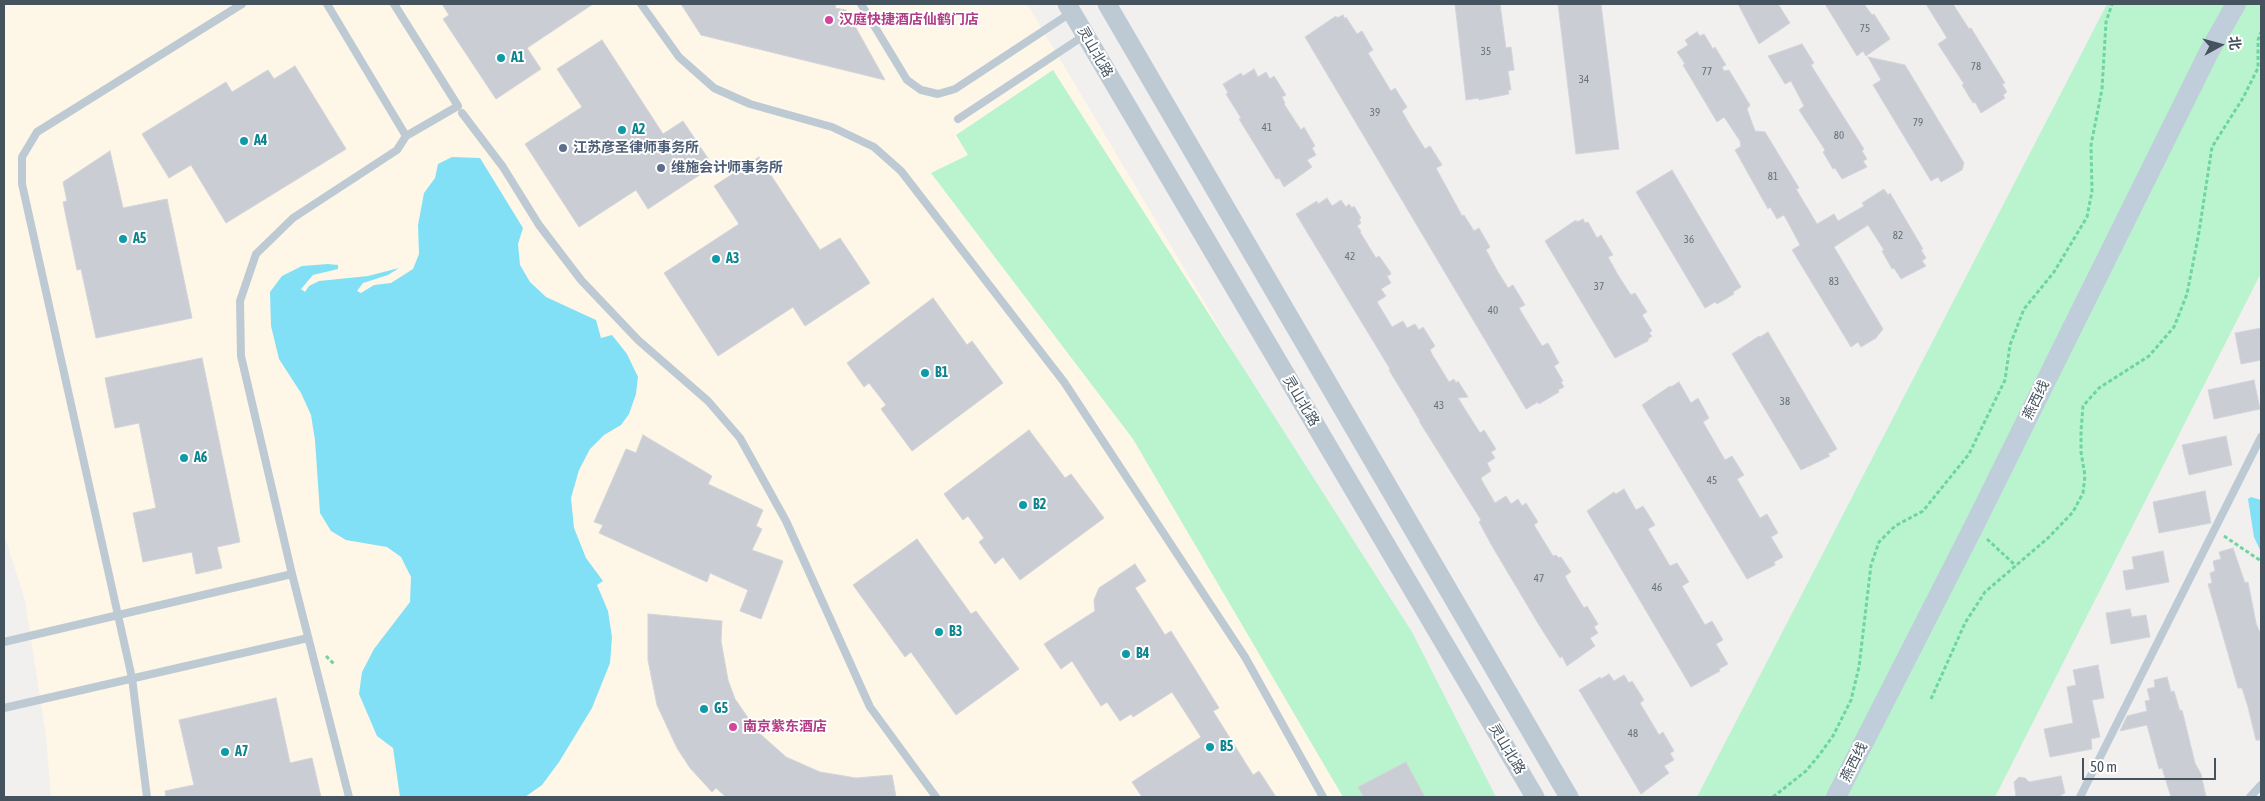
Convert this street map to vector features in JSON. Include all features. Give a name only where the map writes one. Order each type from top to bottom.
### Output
[{"type":"main road","name":"燕西线","points":[[1836,797],[1974,526],[2210,50],[2236,4]]},
{"type":"street","points":[[1107,4],[1569,797]]},
{"type":"street","name":"灵山北路","points":[[1069,8],[1535,797]]},
{"type":"lane","points":[[147,797],[132,678],[22,184],[22,157],[37,132],[242,4]]},
{"type":"lane","points":[[327,4],[406,136]]},
{"type":"lane","points":[[349,797],[292,574],[241,356],[240,301],[256,254],[293,218],[397,150],[406,136],[458,106],[394,4]]},
{"type":"lane","points":[[641,4],[679,57],[714,88],[750,104],[832,127],[874,146],[901,171],[1064,382],[1245,656],[1323,797]]},
{"type":"lane","points":[[861,4],[907,80],[921,90],[938,94],[955,89],[1069,8]]},
{"type":"lane","points":[[958,119],[1085,35]]},
{"type":"lane","points":[[462,113],[504,167],[539,225],[581,280],[638,340],[708,401],[740,438],[786,521],[870,707],[936,797]]},
{"type":"lane","points":[[2080,797],[2261,437]]},
{"type":"lane","points":[[4,642],[292,574]]},
{"type":"lane","points":[[4,708],[308,638]]},
{"type":"lane","points":[[2250,797],[2261,785]]},
{"type":"path","points":[[1773,797],[1806,770],[1820,754],[1833,736],[1851,700],[1859,667],[1871,565],[1879,542],[1894,526],[1923,511],[1969,454],[2004,380],[2010,345],[2024,309],[2054,272],[2087,217],[2092,191],[2091,145],[2102,89],[2106,22],[2112,4]]},
{"type":"path","points":[[1931,699],[1966,623],[1986,592],[2048,538],[2073,512],[2084,493],[2085,476],[2081,452],[2083,406],[2099,388],[2150,356],[2174,327],[2187,294],[2212,147],[2243,98],[2258,68],[2258,40],[2261,32]]},
{"type":"path","points":[[1974,526],[2016,566]]},
{"type":"path","points":[[2215,530],[2261,561]]},
{"type":"shaded area","points":[[4,4],[1027,4],[1202,298],[1491,797],[51,797],[46,736],[25,600],[4,534]]},
{"type":"green space","points":[[2107,4],[2261,4],[2261,273],[1995,797],[1697,797]]},
{"type":"green space","points":[[1053,70],[1412,632],[1496,797],[1343,797],[1133,439],[931,173],[968,155],[956,135]]},
{"type":"water","points":[[452,157],[480,158],[523,228],[518,244],[520,265],[530,282],[546,297],[596,320],[601,338],[612,335],[627,354],[638,377],[636,394],[629,414],[621,425],[604,435],[590,449],[579,470],[571,498],[574,528],[586,558],[603,581],[597,585],[608,611],[612,637],[610,663],[592,708],[559,762],[542,785],[525,797],[400,797],[393,748],[377,736],[359,694],[362,672],[374,649],[410,602],[411,577],[401,557],[387,547],[346,540],[331,531],[320,513],[315,440],[311,415],[301,393],[279,359],[271,326],[270,292],[282,276],[302,266],[338,265],[338,269],[313,275],[301,289],[305,292],[309,286],[319,281],[368,276],[399,268],[388,275],[363,283],[357,291],[361,293],[374,285],[391,283],[413,269],[419,254],[418,225],[424,193],[435,178],[438,164]]},
{"type":"water","points":[[2251,497],[2261,500],[2261,552],[2254,537],[2248,499]]},
{"type":"building","name":"A1","points":[[442,4],[593,4],[527,48],[541,69],[496,99],[443,19],[449,15]]},
{"type":"building","points":[[681,4],[836,4],[835,8],[846,10],[885,80],[701,35]]},
{"type":"building","points":[[1455,4],[1500,4],[1506,48],[1511,47],[1514,70],[1508,71],[1511,90],[1508,90],[1509,94],[1479,100],[1479,98],[1466,100]]},
{"type":"building","points":[[1558,4],[1601,4],[1619,149],[1576,154]]},
{"type":"building","points":[[1738,4],[1778,4],[1790,23],[1759,44]]},
{"type":"building","points":[[1825,4],[1864,4],[1872,15],[1874,14],[1890,39],[1866,56],[1863,51],[1857,56]]},
{"type":"building","points":[[1926,4],[1953,4],[1969,29],[1971,28],[2005,83],[2002,84],[2007,92],[2003,95],[2005,98],[1981,113],[1975,102],[1973,103],[1962,85],[1964,84],[1938,44],[1947,38]]},
{"type":"building","points":[[1343,15],[1357,34],[1362,31],[1373,50],[1368,53],[1391,91],[1395,88],[1407,107],[1402,111],[1410,125],[1425,149],[1430,146],[1442,165],[1436,168],[1462,216],[1464,215],[1474,231],[1479,228],[1490,247],[1486,250],[1498,272],[1508,288],[1513,285],[1525,305],[1519,308],[1542,346],[1548,343],[1559,363],[1554,366],[1563,381],[1561,382],[1564,387],[1539,404],[1538,402],[1526,409],[1305,37],[1336,16],[1337,18]]},
{"type":"building","points":[[1697,32],[1700,36],[1704,34],[1713,49],[1715,47],[1726,65],[1722,67],[1724,71],[1729,70],[1750,105],[1747,109],[1755,131],[1765,132],[1799,188],[1796,189],[1817,224],[1834,214],[1838,221],[1864,206],[1862,203],[1884,189],[1888,195],[1890,193],[1923,249],[1921,250],[1926,258],[1922,261],[1926,266],[1901,279],[1894,268],[1892,269],[1882,251],[1884,250],[1868,225],[1834,247],[1883,329],[1876,338],[1861,347],[1858,342],[1851,347],[1792,250],[1800,245],[1784,215],[1777,219],[1770,207],[1768,209],[1735,150],[1741,146],[1740,141],[1724,117],[1717,122],[1683,65],[1685,64],[1677,52],[1688,45],[1685,40]]},
{"type":"building","name":"A2","points":[[602,40],[663,134],[683,121],[713,166],[648,209],[636,190],[579,227],[525,144],[582,107],[557,69]]},
{"type":"building","points":[[1802,44],[1814,63],[1811,65],[1864,149],[1862,151],[1867,159],[1863,161],[1867,167],[1842,179],[1835,168],[1833,169],[1823,152],[1825,150],[1799,110],[1804,106],[1791,81],[1785,84],[1768,56]]},
{"type":"building","points":[[1868,57],[1905,65],[1964,163],[1962,170],[1941,182],[1938,177],[1931,181],[1873,85],[1881,80]]},
{"type":"building","name":"A4","points":[[295,66],[346,149],[226,223],[191,165],[169,178],[142,134],[226,82],[232,92],[268,70],[274,79]]},
{"type":"building","points":[[1254,69],[1258,77],[1266,72],[1270,79],[1274,76],[1286,95],[1282,97],[1284,104],[1301,130],[1304,127],[1315,146],[1312,148],[1316,155],[1307,160],[1312,167],[1284,187],[1279,178],[1276,179],[1239,119],[1241,118],[1226,94],[1228,93],[1223,84],[1241,73],[1243,76]]},
{"type":"building","name":"A5","points":[[110,151],[123,208],[167,199],[192,318],[96,338],[81,269],[77,270],[63,202],[67,201],[63,182]]},
{"type":"building","name":"A3","points":[[759,157],[820,250],[840,238],[870,283],[805,326],[793,307],[718,356],[664,273],[739,224],[714,186]]},
{"type":"building","points":[[1672,170],[1741,287],[1733,292],[1734,294],[1717,304],[1715,302],[1705,308],[1636,192]]},
{"type":"building","points":[[1327,198],[1332,206],[1341,200],[1346,207],[1349,204],[1352,208],[1354,206],[1361,218],[1359,219],[1361,223],[1357,226],[1360,232],[1376,258],[1379,256],[1389,270],[1391,274],[1387,276],[1391,283],[1381,289],[1386,296],[1377,302],[1392,327],[1403,321],[1407,328],[1415,324],[1419,330],[1423,327],[1435,346],[1430,350],[1449,382],[1454,379],[1456,383],[1458,381],[1468,397],[1458,398],[1480,433],[1484,430],[1496,449],[1491,452],[1495,458],[1487,463],[1491,471],[1481,479],[1495,503],[1506,496],[1511,504],[1518,499],[1522,506],[1526,503],[1538,522],[1534,525],[1553,556],[1561,557],[1571,572],[1565,576],[1568,582],[1584,608],[1587,606],[1598,624],[1594,627],[1598,633],[1590,638],[1595,646],[1567,666],[1562,656],[1560,658],[1539,625],[1492,546],[1479,522],[1481,520],[1419,421],[1390,369],[1296,214],[1317,201],[1318,204]]},
{"type":"building","points":[[1583,219],[1585,223],[1588,222],[1597,238],[1601,235],[1613,255],[1608,257],[1618,275],[1631,295],[1635,293],[1647,312],[1642,315],[1652,331],[1649,333],[1652,336],[1648,341],[1615,358],[1545,241],[1576,220],[1577,222]]},
{"type":"building","name":"B1","points":[[933,298],[967,345],[972,341],[1003,383],[912,451],[881,409],[886,405],[869,383],[864,387],[847,363]]},
{"type":"building","points":[[2261,328],[2261,360],[2241,364],[2235,333]]},
{"type":"building","points":[[1768,332],[1837,449],[1828,454],[1830,456],[1801,470],[1732,354]]},
{"type":"building","name":"A6","points":[[202,358],[240,542],[217,547],[222,568],[196,574],[192,552],[143,562],[133,513],[156,508],[139,423],[115,428],[105,378]]},
{"type":"building","points":[[2254,380],[2260,409],[2214,419],[2208,390]]},
{"type":"building","points":[[1679,382],[1691,403],[1698,398],[1709,418],[1703,422],[1725,460],[1732,456],[1744,475],[1737,479],[1760,518],[1767,514],[1778,533],[1771,537],[1783,557],[1774,562],[1775,565],[1747,579],[1642,405]]},
{"type":"building","name":"B2","points":[[1029,430],[1065,478],[1071,474],[1104,518],[1020,580],[1003,557],[995,564],[979,542],[984,538],[968,516],[963,520],[944,494]]},
{"type":"building","points":[[643,435],[712,476],[708,484],[763,510],[756,526],[762,529],[752,550],[783,561],[761,619],[740,611],[748,590],[710,573],[707,582],[599,533],[603,525],[594,522],[626,449],[636,453]]},
{"type":"building","points":[[2226,436],[2232,465],[2189,475],[2182,445]]},
{"type":"building","points":[[1624,489],[1636,510],[1643,506],[1655,525],[1648,529],[1670,566],[1677,563],[1689,582],[1682,586],[1705,625],[1712,621],[1723,640],[1716,644],[1728,664],[1719,669],[1720,671],[1691,687],[1587,511],[1614,492],[1616,494]]},
{"type":"building","points":[[2205,491],[2211,523],[2159,533],[2153,502]]},
{"type":"building","name":"B3","points":[[917,539],[971,614],[976,611],[1019,669],[956,715],[911,652],[905,657],[853,585]]},
{"type":"building","points":[[2233,548],[2245,583],[2248,582],[2256,623],[2259,631],[2261,631],[2261,740],[2256,740],[2242,688],[2238,688],[2208,584],[2212,583],[2210,573],[2215,571],[2213,561],[2221,559],[2219,552]]},
{"type":"building","points":[[2163,551],[2169,582],[2126,590],[2123,571],[2134,569],[2132,557]]},
{"type":"building","points":[[1135,564],[1146,581],[1135,588],[1165,635],[1171,631],[1219,708],[1213,711],[1253,775],[1259,771],[1276,797],[1142,797],[1132,782],[1201,737],[1172,692],[1133,717],[1131,714],[1120,721],[1107,702],[1101,706],[1072,661],[1061,669],[1044,644],[1095,611],[1094,600],[1099,588]]},
{"type":"building","points":[[2130,609],[2132,617],[2146,615],[2150,637],[2111,644],[2106,613]]},
{"type":"building","name":"G5","points":[[648,614],[722,621],[721,641],[728,680],[735,699],[758,732],[786,757],[820,772],[856,778],[892,775],[896,797],[726,797],[716,788],[712,792],[690,768],[677,748],[657,705],[648,660]]},
{"type":"building","points":[[2098,665],[2104,698],[2092,700],[2100,737],[2091,739],[2092,749],[2050,757],[2044,729],[2073,723],[2067,687],[2076,685],[2073,670]]},
{"type":"building","points":[[1609,674],[1614,681],[1624,675],[1629,683],[1632,681],[1644,700],[1640,703],[1659,735],[1663,732],[1674,751],[1670,753],[1674,760],[1664,766],[1669,773],[1641,794],[1579,690],[1600,677],[1601,679]]},
{"type":"building","points":[[2167,677],[2171,692],[2174,691],[2180,711],[2182,710],[2195,763],[2201,774],[2206,797],[2171,797],[2162,768],[2159,769],[2147,725],[2120,731],[2127,716],[2147,711],[2145,701],[2150,700],[2147,689],[2155,687],[2154,680]]},
{"type":"building","name":"A7","points":[[276,698],[290,763],[312,758],[321,797],[166,797],[165,791],[194,785],[179,720]]},
{"type":"building","points":[[1406,762],[1425,797],[1364,797],[1358,787]]},
{"type":"building","points":[[2061,776],[2065,793],[2061,797],[2016,797],[2014,782],[2019,777],[2025,778],[2029,782]]},
{"type":"place","name":"汉庭快捷酒店仙鹤门店","points":[[829,20]]},
{"type":"place","name":"A1","points":[[501,58]]},
{"type":"place","name":"A2","points":[[622,130]]},
{"type":"place","name":"A4","points":[[244,141]]},
{"type":"place","name":"江苏彦圣律师事务所","points":[[563,148]]},
{"type":"place","name":"维施会计师事务所","points":[[661,168]]},
{"type":"place","name":"A5","points":[[123,239]]},
{"type":"place","name":"A3","points":[[716,259]]},
{"type":"place","name":"B1","points":[[925,373]]},
{"type":"place","name":"A6","points":[[184,458]]},
{"type":"place","name":"B2","points":[[1023,505]]},
{"type":"place","name":"B3","points":[[939,632]]},
{"type":"place","name":"B4","points":[[1126,654]]},
{"type":"place","name":"G5","points":[[704,709]]},
{"type":"place","name":"南京紫东酒店","points":[[733,727]]},
{"type":"place","name":"B5","points":[[1210,747]]},
{"type":"place","name":"A7","points":[[225,752]]}]
